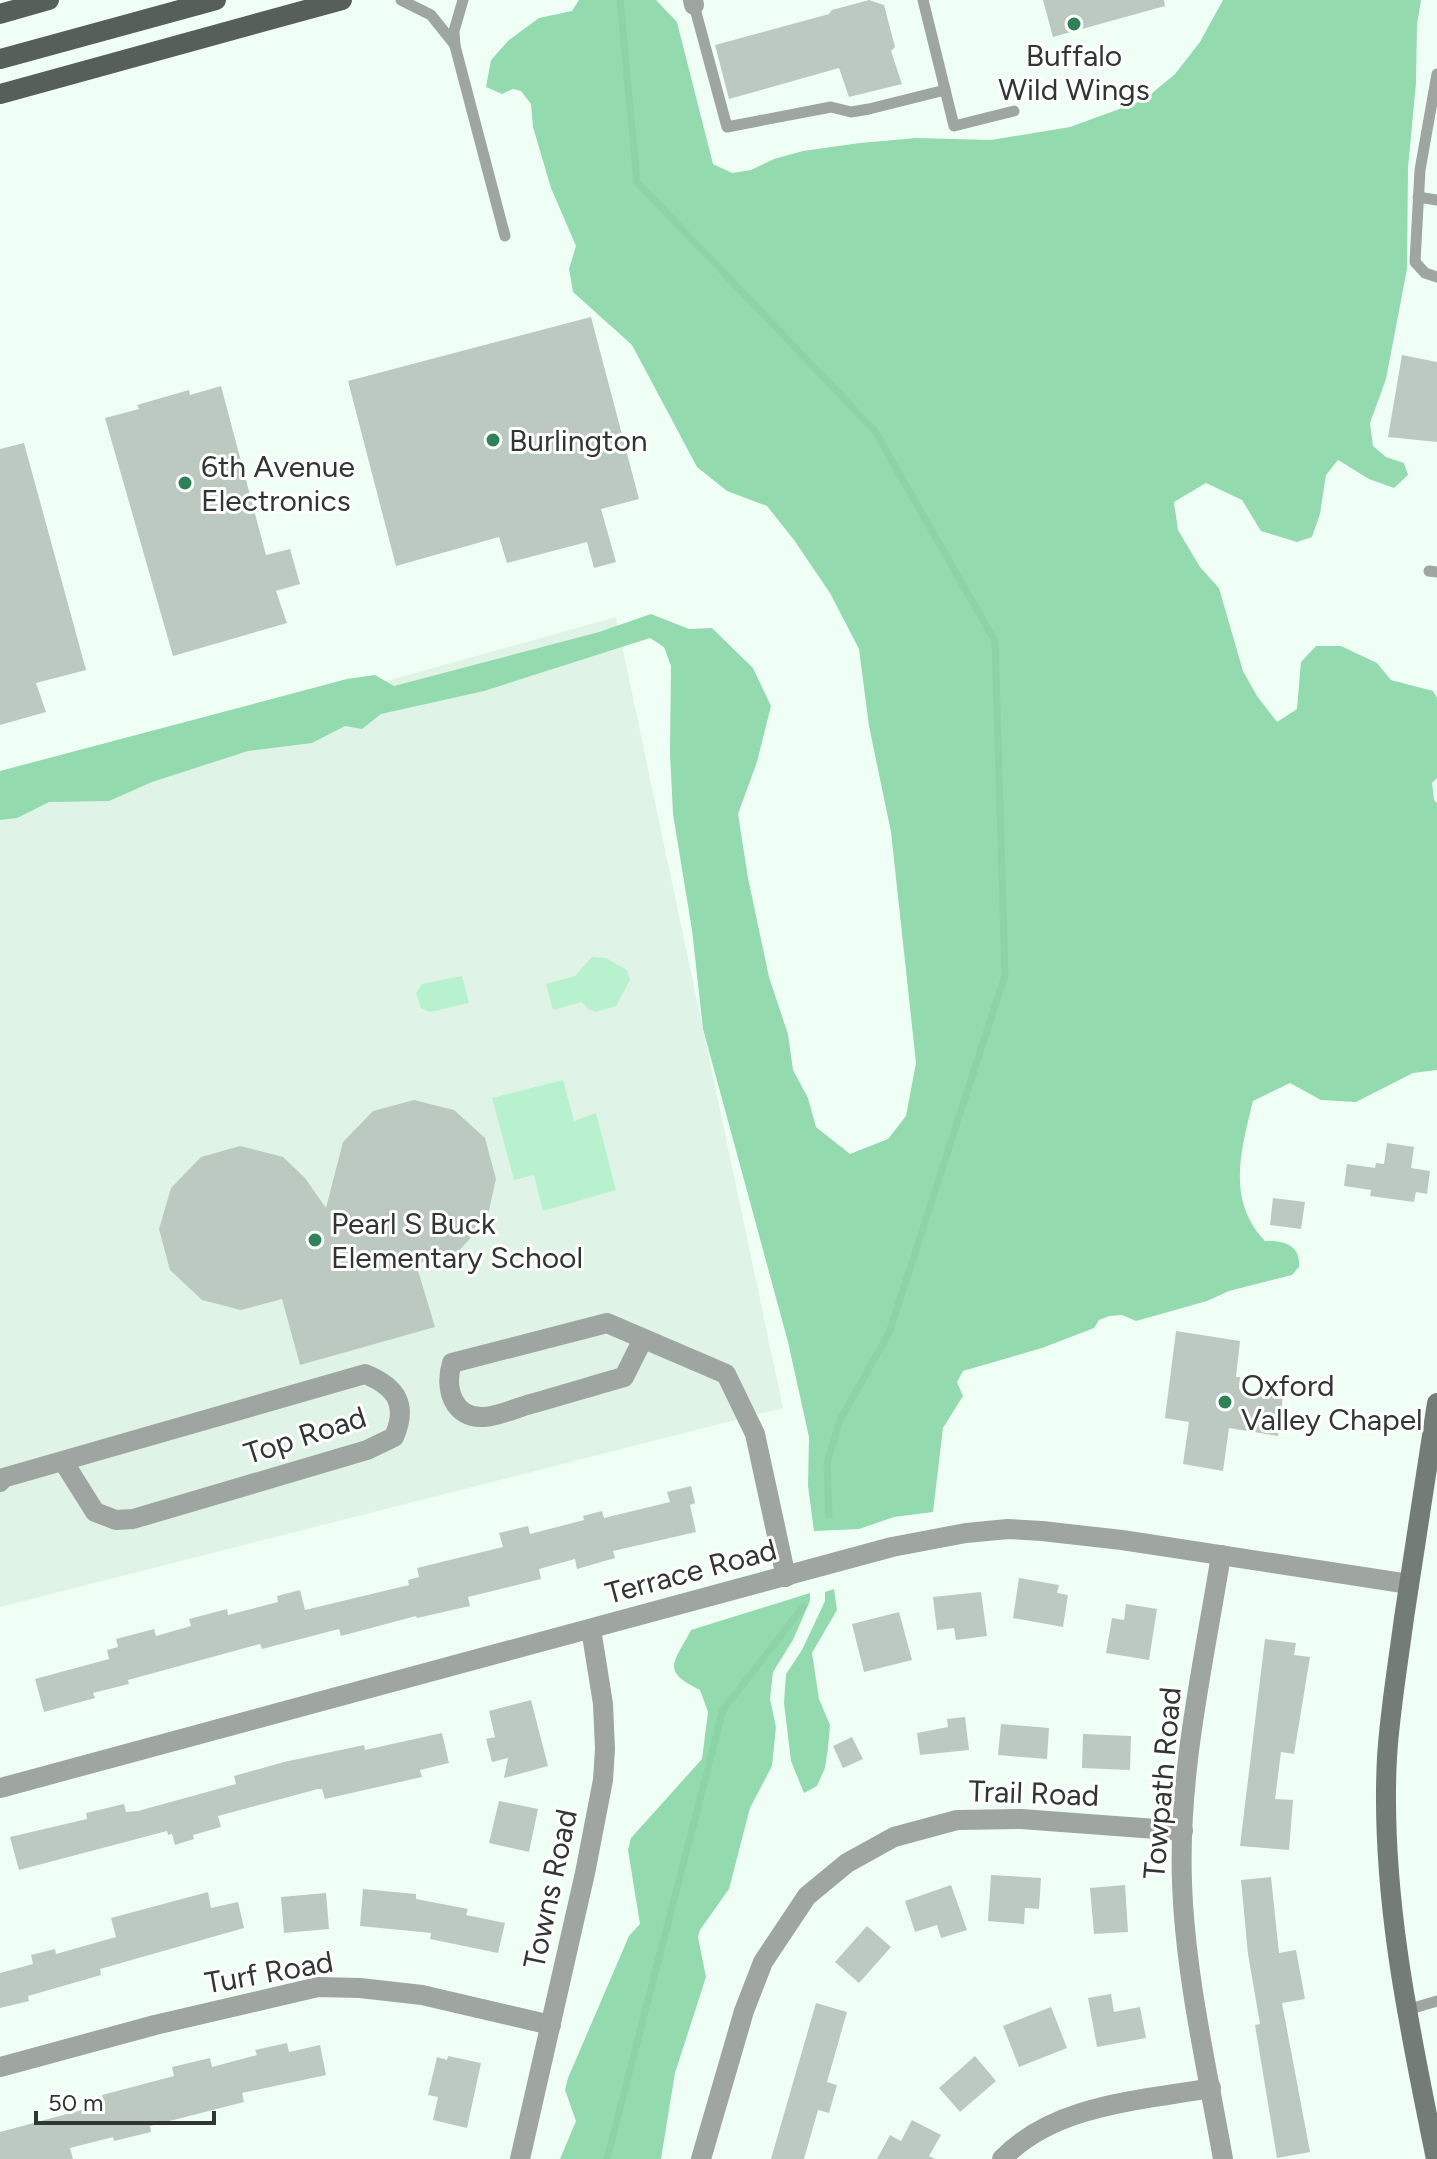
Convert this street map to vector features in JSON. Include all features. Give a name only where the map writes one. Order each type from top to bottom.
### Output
[{"type":"main road","points":[[0,14],[48,0]]},
{"type":"main road","points":[[0,59],[216,0]]},
{"type":"main road","points":[[0,94],[342,0]]},
{"type":"main road","points":[[1436,2159],[1407,2010],[1393,1915],[1387,1835],[1387,1758],[1393,1696],[1437,1403]]},
{"type":"street","points":[[41,0],[48,0]]},
{"type":"street","points":[[643,1339],[624,1377],[514,1409],[483,1417],[467,1414],[455,1404],[449,1393],[447,1378],[452,1363],[607,1323],[726,1374],[755,1434],[786,1577]]},
{"type":"street","name":"Top Road","points":[[0,1482],[3,1478],[365,1374],[381,1381],[394,1393],[402,1420],[394,1437],[367,1450],[133,1519],[116,1520],[95,1512],[63,1461]]},
{"type":"street","name":"Terrace Road","points":[[0,1788],[892,1547],[966,1533],[1008,1529],[1076,1534],[1409,1584]]},
{"type":"street","name":"Towpath Road","points":[[1221,1555],[1191,1737],[1183,1831],[1184,1911],[1223,2159]]},
{"type":"street","name":"Towns Road","points":[[520,2159],[603,1780],[603,1704],[591,1629]]},
{"type":"street","name":"Trail Road","points":[[701,2159],[744,2011],[763,1962],[781,1930],[807,1896],[847,1863],[894,1837],[957,1820],[1021,1819],[1183,1831]]},
{"type":"street","name":"Turf Road","points":[[0,2067],[155,2025],[318,1987],[422,1995],[551,2025]]},
{"type":"street","points":[[1002,2159],[1019,2141],[1040,2128],[1078,2113],[1211,2088]]},
{"type":"lane","points":[[401,0],[431,15],[455,46]]},
{"type":"lane","points":[[463,0],[456,22],[455,46],[505,236]]},
{"type":"lane","points":[[923,0],[954,126],[1014,111]]},
{"type":"lane","points":[[694,2],[727,127],[831,107],[851,112],[869,109],[945,90]]},
{"type":"lane","points":[[1437,74],[1420,170],[1415,262],[1425,273],[1437,277]]},
{"type":"lane","points":[[1418,197],[1437,200]]},
{"type":"lane","points":[[1407,2010],[1437,2001]]},
{"type":"shaded area","points":[[616,617],[783,1408],[0,1607],[0,789]]},
{"type":"green space","points":[[579,0],[656,0],[677,22],[713,164],[732,173],[751,170],[774,159],[803,151],[860,143],[916,138],[991,140],[1070,127],[1144,100],[1175,74],[1200,42],[1223,0],[1421,0],[1408,168],[1407,269],[1386,379],[1370,423],[1373,446],[1386,457],[1404,463],[1408,475],[1394,488],[1369,479],[1338,460],[1326,475],[1320,514],[1312,537],[1297,542],[1261,531],[1242,500],[1206,483],[1174,502],[1178,530],[1200,567],[1219,588],[1243,671],[1277,722],[1297,709],[1301,662],[1316,646],[1341,646],[1377,663],[1391,680],[1433,691],[1437,698],[1437,778],[1432,783],[1437,803],[1437,1070],[1413,1073],[1356,1102],[1321,1100],[1290,1083],[1253,1101],[1241,1156],[1241,1192],[1245,1209],[1265,1241],[1285,1243],[1294,1249],[1299,1267],[1292,1275],[1229,1291],[1207,1301],[1136,1321],[1122,1315],[1109,1316],[1099,1320],[1094,1328],[1042,1348],[963,1371],[957,1382],[963,1396],[943,1428],[933,1512],[894,1517],[859,1529],[814,1531],[808,1486],[809,1437],[788,1342],[703,1029],[692,930],[673,814],[671,666],[664,647],[650,638],[484,691],[381,714],[362,729],[345,726],[312,743],[248,751],[152,782],[109,801],[49,802],[17,818],[0,820],[0,771],[347,679],[375,675],[394,686],[599,632],[651,614],[689,629],[712,628],[753,668],[771,706],[757,762],[738,814],[769,977],[788,1034],[793,1070],[808,1098],[816,1127],[850,1154],[888,1139],[906,1116],[916,1063],[891,832],[869,726],[859,649],[830,593],[767,506],[727,491],[697,467],[632,345],[573,292],[569,269],[576,246],[551,188],[533,127],[531,104],[521,91],[513,89],[502,94],[486,87],[491,60],[509,40],[539,18],[572,11]]},
{"type":"green space","points":[[592,957],[606,958],[627,970],[630,980],[616,1006],[596,1012],[582,1002],[553,1010],[546,984],[575,976]]},
{"type":"green space","points":[[462,976],[469,1003],[430,1012],[421,1008],[416,993],[422,984]]},
{"type":"green space","points":[[563,1080],[574,1121],[596,1113],[616,1190],[543,1211],[534,1175],[514,1180],[492,1098]]},
{"type":"green space","points":[[834,1589],[837,1610],[812,1653],[819,1699],[830,1725],[828,1748],[825,1768],[817,1786],[804,1793],[791,1761],[784,1703],[786,1674],[802,1650],[825,1601],[825,1592]]},
{"type":"green space","points":[[810,1593],[810,1601],[793,1640],[773,1672],[770,1699],[776,1727],[772,1766],[750,1808],[729,1889],[698,1937],[706,1977],[675,2073],[661,2159],[560,2159],[576,2121],[565,2090],[568,2078],[629,1936],[640,1924],[628,1850],[631,1838],[702,1759],[708,1712],[700,1690],[675,1671],[676,1658],[691,1630]]},
{"type":"building","points":[[869,0],[884,5],[895,47],[891,51],[902,84],[849,97],[839,68],[729,99],[715,45]]},
{"type":"building","name":"Buffalo Wild Wings","points":[[1043,0],[1164,0],[1165,6],[1053,37]]},
{"type":"building","name":"Burlington","points":[[591,317],[639,499],[601,509],[616,562],[594,568],[587,542],[507,563],[499,537],[396,566],[348,381]]},
{"type":"building","points":[[1402,355],[1437,362],[1437,442],[1388,437]]},
{"type":"building","name":"6th Avenue Electronics","points":[[221,386],[266,555],[290,549],[300,584],[276,591],[287,623],[173,656],[105,418],[189,390],[190,395]]},
{"type":"building","points":[[24,443],[86,670],[36,683],[46,712],[0,725],[0,449]]},
{"type":"building","name":"Pearl S Buck Elementary School","points":[[414,1100],[454,1110],[485,1138],[496,1179],[487,1219],[458,1252],[416,1264],[435,1327],[300,1365],[282,1299],[241,1310],[202,1300],[170,1270],[159,1229],[171,1188],[201,1157],[240,1146],[283,1157],[305,1178],[326,1208],[343,1142],[373,1111]]},
{"type":"building","points":[[1387,1143],[1414,1147],[1411,1168],[1430,1171],[1427,1194],[1416,1192],[1414,1202],[1370,1196],[1371,1190],[1344,1186],[1347,1164],[1375,1168],[1376,1163],[1384,1164]]},
{"type":"building","points":[[1273,1198],[1305,1202],[1301,1229],[1270,1225]]},
{"type":"building","name":"Oxford Valley Chapel","points":[[1176,1331],[1240,1341],[1236,1377],[1240,1377],[1239,1389],[1283,1396],[1278,1436],[1229,1428],[1223,1471],[1183,1464],[1189,1422],[1165,1418]]},
{"type":"building","points":[[691,1486],[695,1503],[690,1505],[696,1532],[613,1551],[615,1558],[577,1569],[575,1559],[539,1569],[541,1579],[468,1597],[470,1606],[416,1616],[341,1636],[339,1629],[262,1649],[260,1644],[128,1680],[129,1684],[93,1693],[95,1698],[44,1712],[35,1679],[109,1659],[107,1650],[118,1647],[116,1639],[154,1629],[156,1636],[191,1626],[189,1619],[227,1609],[228,1615],[278,1602],[277,1596],[300,1590],[305,1610],[409,1585],[408,1580],[419,1577],[417,1568],[503,1547],[499,1533],[528,1526],[530,1534],[584,1520],[583,1516],[602,1511],[604,1518],[670,1502],[667,1492]]},
{"type":"building","points":[[1019,1578],[1059,1585],[1057,1593],[1068,1595],[1063,1627],[1013,1618]]},
{"type":"building","points":[[981,1592],[987,1636],[956,1640],[954,1628],[937,1630],[933,1597]]},
{"type":"building","points":[[1126,1604],[1157,1609],[1149,1660],[1106,1653],[1112,1618],[1124,1620]]},
{"type":"building","points":[[899,1612],[912,1660],[864,1672],[852,1624]]},
{"type":"building","points":[[1265,1639],[1296,1643],[1294,1655],[1310,1657],[1294,1754],[1281,1752],[1275,1799],[1293,1800],[1289,1850],[1240,1846]]},
{"type":"building","points":[[531,1700],[548,1766],[504,1778],[508,1758],[492,1762],[486,1739],[495,1737],[489,1711]]},
{"type":"building","points":[[965,1717],[969,1750],[920,1755],[917,1733],[948,1727],[947,1719]]},
{"type":"building","points":[[1001,1724],[1049,1728],[1047,1759],[998,1755]]},
{"type":"building","points":[[442,1733],[449,1763],[420,1770],[422,1777],[325,1799],[322,1789],[318,1789],[218,1816],[221,1827],[193,1835],[194,1839],[175,1845],[172,1834],[168,1835],[167,1831],[19,1870],[10,1837],[87,1819],[86,1813],[124,1804],[126,1812],[138,1811],[236,1784],[234,1776],[284,1762],[364,1745],[365,1750]]},
{"type":"building","points":[[1083,1734],[1131,1736],[1130,1770],[1082,1768]]},
{"type":"building","points":[[852,1737],[863,1759],[843,1768],[833,1746]]},
{"type":"building","points":[[499,1801],[538,1809],[529,1852],[489,1843]]},
{"type":"building","points":[[991,1875],[1041,1878],[1039,1909],[1025,1908],[1024,1924],[988,1921]]},
{"type":"building","points":[[1271,1877],[1279,1953],[1296,1950],[1305,1999],[1282,2003],[1310,2152],[1277,2158],[1255,2025],[1260,2024],[1248,1954],[1241,1880]]},
{"type":"building","points":[[951,1885],[967,1930],[941,1938],[937,1925],[915,1932],[905,1901]]},
{"type":"building","points":[[1125,1885],[1128,1932],[1094,1934],[1090,1888]]},
{"type":"building","points":[[363,1889],[416,1894],[416,1899],[468,1909],[466,1915],[505,1923],[498,1953],[430,1939],[431,1933],[360,1926]]},
{"type":"building","points":[[208,1892],[211,1908],[238,1902],[244,1928],[100,1969],[101,1975],[28,1996],[29,2001],[0,2008],[0,1973],[33,1964],[31,1955],[55,1949],[56,1954],[116,1937],[111,1918]]},
{"type":"building","points":[[326,1893],[329,1929],[284,1933],[281,1897]]},
{"type":"building","points":[[867,1926],[891,1947],[859,1983],[835,1962]]},
{"type":"building","points":[[1111,1994],[1114,2012],[1140,2007],[1146,2038],[1097,2047],[1088,1998]]},
{"type":"building","points":[[816,2003],[847,2012],[827,2082],[837,2085],[829,2113],[818,2110],[804,2159],[771,2159]]},
{"type":"building","points":[[1051,2007],[1067,2048],[1019,2067],[1003,2026]]},
{"type":"building","points":[[287,2043],[289,2052],[320,2045],[326,2075],[242,2093],[244,2102],[150,2126],[151,2132],[114,2141],[113,2137],[70,2148],[73,2159],[0,2159],[0,2132],[104,2104],[102,2095],[174,2076],[172,2067],[210,2058],[212,2067],[257,2055],[255,2050]]},
{"type":"building","points":[[448,2056],[481,2063],[467,2128],[433,2120],[438,2097],[428,2095],[437,2057],[447,2060]]},
{"type":"building","points":[[975,2056],[996,2081],[960,2112],[939,2088]]},
{"type":"building","points":[[912,2120],[941,2135],[929,2156],[935,2159],[877,2159],[890,2135],[901,2141]]},
{"type":"waterway","points":[[620,0],[637,182],[875,431],[995,641],[1005,975],[889,1333],[840,1420],[827,1462],[829,1515]]},
{"type":"waterway","points":[[607,2159],[723,1710],[803,1607]]},
{"type":"place","name":"Buffalo Wild Wings","points":[[1074,24]]},
{"type":"place","name":"Burlington","points":[[493,440]]},
{"type":"place","name":"6th Avenue Electronics","points":[[185,483]]},
{"type":"place","name":"Pearl S Buck Elementary School","points":[[315,1240]]},
{"type":"place","name":"Oxford Valley Chapel","points":[[1225,1402]]}]
